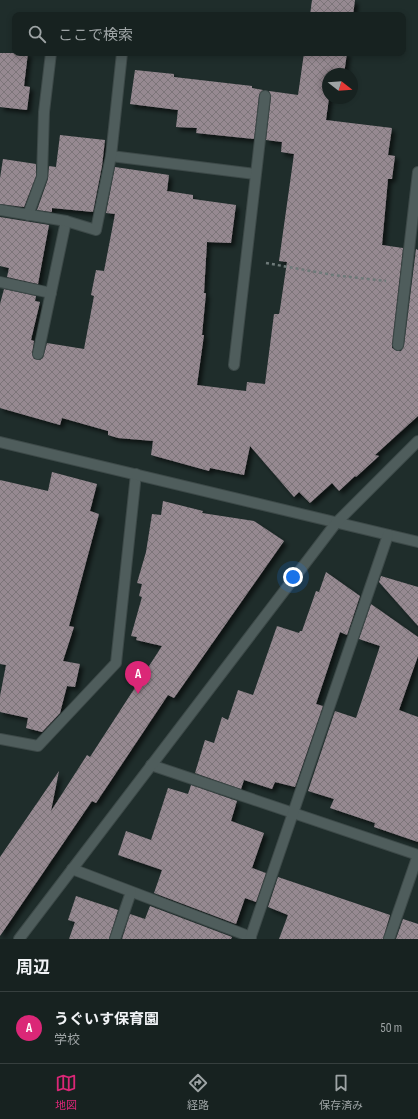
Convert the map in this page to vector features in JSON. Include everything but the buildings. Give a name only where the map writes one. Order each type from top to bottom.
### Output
[{"type":"street","points":[[28,215],[42,177],[44,112],[51,56]]},
{"type":"street","points":[[0,210],[66,221],[96,230],[111,156],[122,56]]},
{"type":"street","points":[[234,365],[265,96]]},
{"type":"street","points":[[111,156],[255,174]]},
{"type":"street","points":[[398,345],[405,284],[414,245],[418,172]]},
{"type":"street","points":[[38,354],[66,221]]},
{"type":"street","points":[[0,282],[51,293]]},
{"type":"street","points":[[19,939],[336,523],[418,441]]},
{"type":"street","points":[[0,442],[418,542]]},
{"type":"street","points":[[0,739],[38,746],[116,663],[136,474]]},
{"type":"street","points":[[72,869],[250,938],[388,535]]},
{"type":"street","points":[[151,765],[418,855],[389,939]]},
{"type":"street","points":[[115,939],[131,892]]},
{"type":"path","points":[[246,259],[333,275],[405,284]]},
{"type":"place","name":"うぐいす保育園","points":[[138,694]]}]
